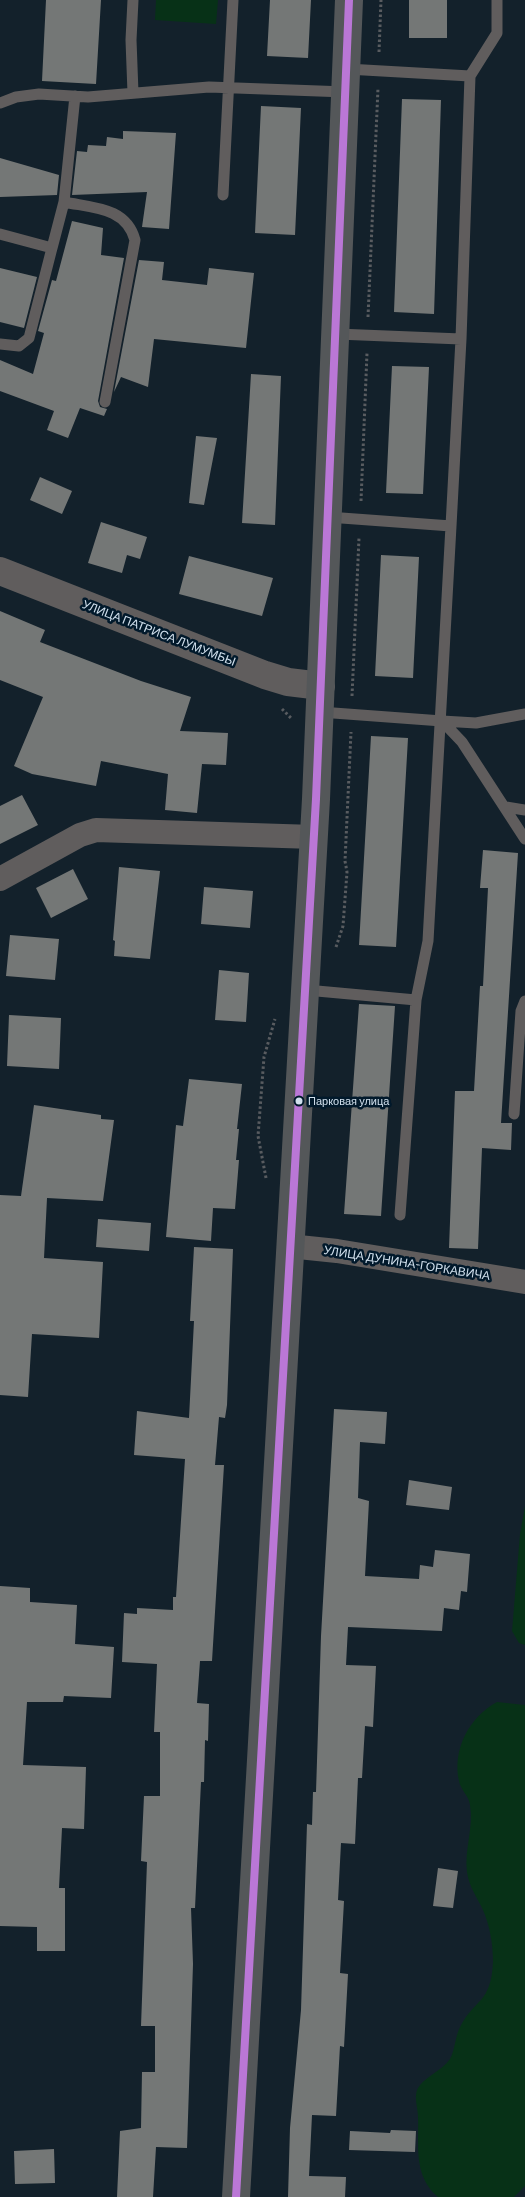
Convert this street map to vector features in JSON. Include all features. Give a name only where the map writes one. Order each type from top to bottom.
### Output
[{"type":"main road","points":[[236,2197],[289,1246],[314,837],[337,334],[349,0]]},
{"type":"street","name":"УЛИЦА ПАТРИСА ЛУМУМБЫ","points":[[0,571],[288,682],[320,699]]},
{"type":"street","points":[[0,879],[80,835],[96,830],[314,837]]},
{"type":"street","name":"УЛИЦА ДУНИНА-ГОРКАВИЧА","points":[[289,1246],[337,1251],[525,1282]]},
{"type":"lane","points":[[133,0],[131,40],[133,92]]},
{"type":"lane","points":[[223,195],[233,0]]},
{"type":"lane","points":[[400,1215],[416,1000],[428,941],[442,721],[461,339],[470,76],[497,33],[497,0]]},
{"type":"lane","points":[[0,103],[16,97],[39,94],[75,96],[346,80],[470,76]]},
{"type":"lane","points":[[0,344],[19,346],[29,338],[64,202],[75,96]]},
{"type":"lane","points":[[64,202],[113,212],[124,219],[131,228],[135,240],[105,402]]},
{"type":"lane","points":[[0,234],[52,248]]},
{"type":"lane","points":[[337,334],[461,339]]},
{"type":"lane","points":[[328,517],[452,526]]},
{"type":"lane","points":[[320,699],[442,721],[482,722],[525,714]]},
{"type":"lane","points":[[442,721],[462,742],[525,839]]},
{"type":"lane","points":[[506,807],[525,810]]},
{"type":"lane","points":[[305,990],[416,1000]]},
{"type":"lane","points":[[514,1114],[520,1012],[525,1001]]},
{"type":"green space","points":[[156,0],[218,0],[216,24],[155,20]]},
{"type":"green space","points":[[525,1506],[525,1645],[519,1643],[512,1631],[520,1534]]},
{"type":"green space","points":[[497,1702],[525,1705],[525,2186],[514,2197],[438,2197],[424,2180],[421,2170],[418,2150],[416,2093],[423,2082],[442,2068],[450,2059],[460,2027],[486,1993],[492,1976],[493,1956],[489,1929],[467,1872],[466,1864],[471,1813],[469,1802],[460,1784],[457,1769],[458,1758],[465,1735],[478,1716]]},
{"type":"building","points":[[46,0],[101,0],[96,84],[42,81]]},
{"type":"building","points":[[270,0],[311,0],[308,58],[267,56]]},
{"type":"building","points":[[409,0],[447,0],[447,38],[409,38]]},
{"type":"building","points":[[402,99],[441,100],[434,314],[394,312]]},
{"type":"building","points":[[261,106],[301,108],[295,235],[255,233]]},
{"type":"building","points":[[123,131],[176,133],[169,229],[142,227],[147,192],[72,195],[77,151],[87,152],[88,145],[106,146],[107,137],[123,139]]},
{"type":"building","points":[[0,158],[59,175],[57,195],[0,197]]},
{"type":"building","points":[[72,221],[103,228],[101,255],[124,258],[98,401],[100,407],[107,409],[104,416],[80,408],[68,438],[47,430],[54,411],[0,391],[0,360],[33,374],[44,333],[38,331],[52,280],[56,281]]},
{"type":"building","points":[[139,260],[164,262],[162,280],[207,285],[209,268],[254,273],[246,348],[154,339],[148,387],[121,377],[114,392]]},
{"type":"building","points":[[0,268],[37,277],[24,328],[0,322]]},
{"type":"building","points":[[392,366],[429,367],[423,494],[386,493]]},
{"type":"building","points":[[251,374],[281,376],[275,525],[242,523]]},
{"type":"building","points":[[196,436],[217,438],[204,505],[189,503]]},
{"type":"building","points":[[40,477],[72,491],[62,514],[30,500]]},
{"type":"building","points":[[101,522],[147,537],[140,559],[127,555],[122,573],[88,563]]},
{"type":"building","points":[[381,555],[419,557],[413,678],[375,676]]},
{"type":"building","points":[[189,556],[273,578],[262,616],[179,594]]},
{"type":"building","points":[[0,611],[45,630],[40,642],[141,681],[191,697],[180,731],[228,733],[226,765],[202,764],[197,813],[165,810],[168,774],[101,761],[96,786],[32,774],[14,766],[43,697],[0,680]]},
{"type":"building","points":[[371,736],[408,738],[396,947],[359,945]]},
{"type":"building","points":[[22,795],[38,825],[0,844],[0,806]]},
{"type":"building","points":[[483,850],[518,853],[501,1123],[512,1123],[511,1150],[482,1148],[478,1249],[449,1248],[455,1091],[474,1091],[480,986],[483,986],[488,888],[480,888]]},
{"type":"building","points":[[119,867],[160,871],[150,959],[114,956],[115,941],[113,940]]},
{"type":"building","points":[[73,869],[88,899],[51,918],[36,888]]},
{"type":"building","points":[[204,887],[253,891],[250,928],[201,924]]},
{"type":"building","points":[[10,935],[59,939],[55,980],[6,976]]},
{"type":"building","points":[[219,970],[249,973],[246,1022],[215,1020]]},
{"type":"building","points":[[359,1004],[395,1006],[381,1216],[344,1214]]},
{"type":"building","points":[[9,1015],[61,1018],[59,1069],[7,1066]]},
{"type":"building","points":[[189,1079],[242,1084],[237,1129],[239,1129],[236,1160],[239,1160],[235,1209],[213,1208],[211,1241],[166,1237],[176,1125],[183,1126]]},
{"type":"building","points":[[34,1105],[101,1115],[101,1119],[114,1120],[103,1201],[47,1198],[44,1258],[103,1262],[99,1338],[32,1334],[28,1397],[0,1395],[0,1195],[21,1196]]},
{"type":"building","points":[[98,1219],[151,1223],[149,1251],[96,1247]]},
{"type":"building","points":[[194,1247],[233,1249],[227,1405],[225,1418],[219,1417],[215,1465],[224,1465],[212,1661],[200,1661],[197,1703],[209,1704],[208,1741],[205,1740],[204,1782],[201,1782],[195,1908],[191,1908],[193,1964],[187,2148],[156,2147],[153,2197],[117,2197],[120,2131],[141,2128],[142,2072],[155,2072],[155,2026],[141,2026],[147,1862],[141,1861],[144,1796],[160,1796],[160,1732],[154,1732],[157,1664],[122,1662],[124,1613],[137,1614],[137,1608],[173,1610],[173,1597],[176,1597],[185,1459],[134,1455],[137,1411],[189,1418],[194,1321],[190,1321]]},
{"type":"building","points":[[334,1409],[387,1412],[385,1444],[360,1442],[358,1498],[369,1501],[365,1576],[419,1579],[420,1565],[433,1567],[435,1550],[470,1554],[467,1592],[461,1591],[459,1610],[444,1608],[442,1631],[348,1627],[346,1665],[376,1666],[373,1727],[365,1726],[362,1778],[358,1778],[355,1844],[341,1843],[338,1900],[344,1901],[340,1973],[348,1974],[344,2047],[340,2046],[336,2116],[312,2115],[309,2176],[346,2177],[345,2197],[288,2197],[290,2128],[301,2010],[307,1824],[312,1825],[313,1792],[316,1792],[321,1636]]},
{"type":"building","points":[[409,1480],[452,1487],[449,1510],[406,1505]]},
{"type":"building","points":[[0,1586],[30,1588],[30,1602],[77,1605],[75,1644],[114,1647],[111,1698],[64,1696],[63,1702],[27,1702],[23,1765],[86,1767],[84,1829],[62,1828],[59,1888],[65,1888],[65,1951],[37,1951],[37,1927],[0,1926]]},
{"type":"building","points":[[438,1868],[458,1871],[453,1908],[433,1906]]},
{"type":"building","points":[[391,2130],[416,2131],[415,2152],[349,2150],[350,2131],[390,2133]]},
{"type":"building","points":[[54,2149],[55,2183],[15,2184],[14,2151]]},
{"type":"transit line","points":[[236,2197],[316,799],[349,0]]},
{"type":"place","name":"Парковая улица","points":[[299,1101]]}]
